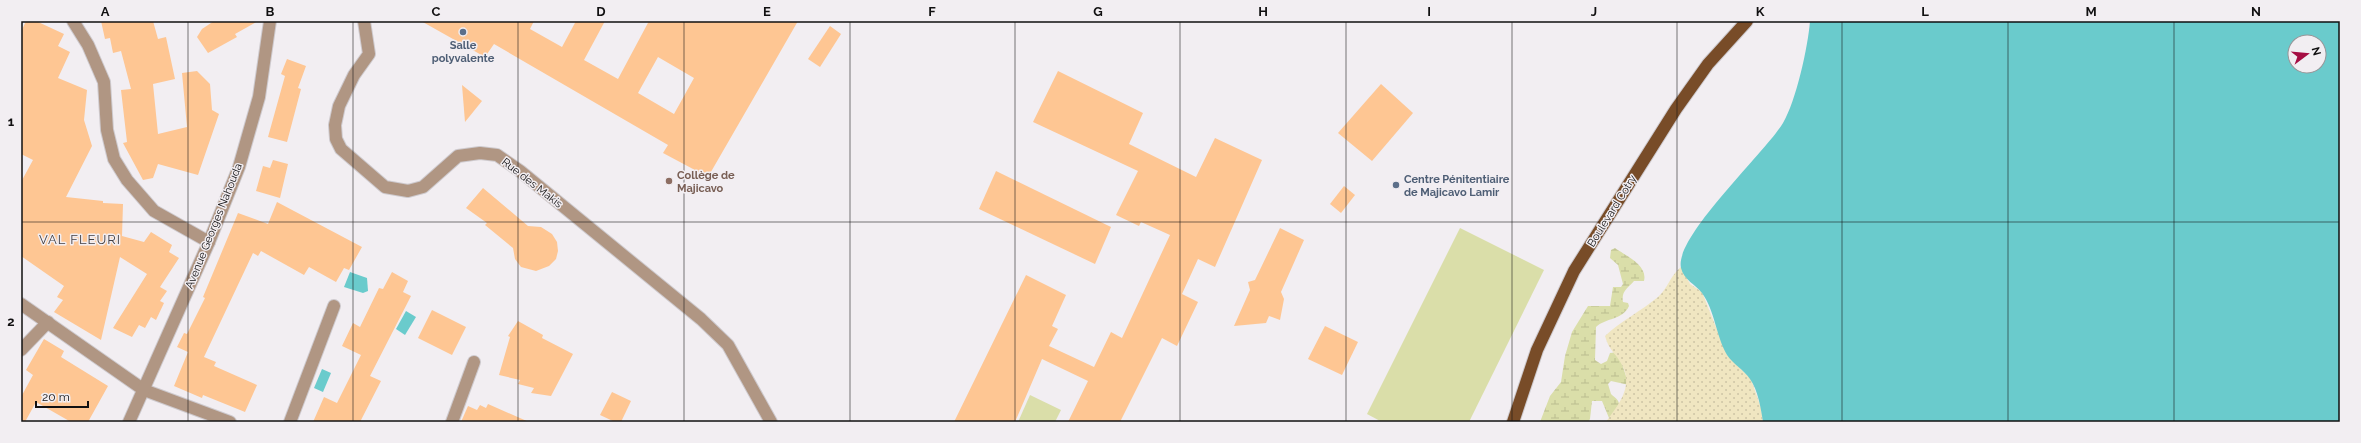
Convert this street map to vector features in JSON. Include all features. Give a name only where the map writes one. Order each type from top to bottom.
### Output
[{"type":"main road","name":"Boulevard Cotry","points":[[1513,422],[1537,350],[1574,271],[1676,109],[1708,64],[1747,21]]},
{"type":"street","points":[[73,21],[88,45],[104,82],[107,130],[114,159],[127,180],[154,211],[209,242]]},
{"type":"street","name":"Avenue Georges Nahouda","points":[[129,422],[209,242],[239,167],[259,97],[270,21]]},
{"type":"street","name":"Rue des Makis","points":[[364,21],[369,54],[354,75],[342,100],[335,125],[336,139],[341,149],[385,187],[408,191],[423,187],[458,156],[480,153],[497,156],[520,171],[701,319],[728,344],[771,422]]},
{"type":"street","points":[[21,304],[144,390],[230,422]]},
{"type":"street","points":[[290,422],[334,306]]},
{"type":"street","points":[[21,350],[48,322]]},
{"type":"street","points":[[452,422],[474,362]]},
{"type":"green space","points":[[1460,228],[1544,270],[1469,422],[1382,422],[1367,414]]},
{"type":"green space","points":[[1615,248],[1635,262],[1643,270],[1644,275],[1644,281],[1634,281],[1624,292],[1623,302],[1628,303],[1629,306],[1626,311],[1623,314],[1596,327],[1595,360],[1601,364],[1607,361],[1610,353],[1618,352],[1629,385],[1611,381],[1608,384],[1611,394],[1618,402],[1619,410],[1609,418],[1602,401],[1592,401],[1590,419],[1588,422],[1540,422],[1550,396],[1561,382],[1565,356],[1572,332],[1588,306],[1610,306],[1613,287],[1621,287],[1623,284],[1618,265],[1610,258],[1611,250]]},
{"type":"green space","points":[[1030,395],[1061,410],[1055,422],[1018,422]]},
{"type":"sand","points":[[1681,267],[1690,284],[1702,292],[1727,355],[1751,379],[1761,408],[1763,422],[1606,422],[1620,402],[1626,381],[1622,365],[1608,345],[1605,336],[1658,297],[1674,274]]},
{"type":"water","points":[[1810,21],[2340,21],[2340,422],[1763,422],[1759,400],[1753,383],[1727,355],[1723,348],[1713,316],[1706,300],[1702,293],[1685,276],[1681,268],[1683,254],[1691,236],[1705,216],[1773,137],[1783,123],[1797,88],[1804,59]]},
{"type":"water","points":[[350,272],[367,278],[368,291],[363,293],[344,287]]},
{"type":"water","points":[[406,311],[416,317],[405,335],[396,329]]},
{"type":"water","points":[[322,369],[331,373],[323,392],[314,388]]},
{"type":"building","points":[[26,21],[36,21],[64,34],[58,46],[70,52],[58,78],[87,90],[84,120],[92,146],[66,197],[103,201],[103,203],[123,204],[122,236],[144,242],[151,232],[172,245],[169,252],[179,258],[160,287],[167,291],[160,301],[164,303],[156,320],[151,317],[145,328],[139,325],[132,337],[113,328],[147,274],[120,257],[101,340],[54,312],[63,300],[57,297],[64,286],[21,256],[21,182],[33,160],[21,154],[21,32]]},
{"type":"building","points":[[101,21],[153,21],[158,39],[166,37],[175,79],[153,84],[158,134],[187,127],[182,73],[197,71],[210,84],[212,110],[219,114],[198,175],[158,164],[153,178],[143,180],[123,143],[127,142],[121,90],[131,89],[121,51],[113,53],[110,38],[105,39]]},
{"type":"building","points":[[214,21],[258,21],[235,34],[237,37],[208,53],[197,37],[202,29]]},
{"type":"building","points":[[421,21],[534,21],[530,29],[562,47],[576,21],[605,21],[584,60],[618,79],[649,21],[798,21],[708,177],[663,153],[668,145],[494,44],[485,57]],"holes":[[[658,57],[694,78],[674,114],[638,93]]]},
{"type":"building","points":[[830,26],[841,34],[820,67],[808,59]]},
{"type":"building","points":[[287,59],[306,66],[298,88],[301,89],[287,142],[268,137],[285,76],[281,74]]},
{"type":"building","points":[[1058,71],[1143,113],[1129,144],[1196,177],[1215,138],[1262,160],[1215,267],[1198,259],[1182,294],[1198,302],[1177,346],[1162,338],[1120,422],[1068,422],[1088,381],[1042,359],[1015,422],[954,422],[1026,275],[1066,295],[1052,326],[1058,329],[1049,346],[1094,367],[1111,332],[1122,338],[1170,235],[1141,222],[1139,226],[1116,215],[1138,171],[1033,122]]},
{"type":"building","points":[[1381,84],[1413,113],[1372,161],[1338,133]]},
{"type":"building","points":[[462,85],[482,101],[465,122]]},
{"type":"building","points":[[273,160],[288,164],[280,198],[256,191],[263,166],[270,168]]},
{"type":"building","points":[[996,171],[1111,227],[1095,264],[979,209]]},
{"type":"building","points":[[1344,186],[1355,195],[1341,213],[1330,204]]},
{"type":"building","points":[[483,188],[528,226],[541,227],[552,234],[557,242],[558,251],[556,259],[549,266],[536,271],[521,267],[515,259],[513,248],[485,225],[487,223],[466,208]]},
{"type":"building","points":[[277,202],[362,247],[349,270],[344,268],[336,282],[309,267],[304,275],[261,251],[258,256],[253,253],[204,357],[216,362],[214,366],[257,385],[245,412],[203,395],[202,398],[174,386],[188,352],[177,347],[184,333],[187,334],[205,298],[203,297],[238,213],[268,224]]},
{"type":"building","points":[[1280,228],[1304,240],[1281,292],[1284,299],[1280,320],[1269,316],[1266,323],[1234,326],[1250,290],[1248,282],[1255,280]]},
{"type":"building","points":[[392,272],[408,281],[403,292],[411,296],[370,376],[381,381],[360,422],[313,422],[324,397],[337,403],[361,355],[342,346],[353,323],[360,327],[379,288],[383,289]]},
{"type":"building","points":[[432,310],[466,327],[452,355],[418,338]]},
{"type":"building","points":[[518,321],[543,335],[542,338],[573,354],[551,396],[531,393],[534,388],[518,384],[520,380],[499,375],[510,337],[508,336]]},
{"type":"building","points":[[1325,326],[1358,342],[1342,375],[1308,359]]},
{"type":"building","points":[[44,339],[64,351],[61,357],[108,386],[88,422],[71,422],[36,402],[25,422],[21,422],[21,397],[33,375],[26,370]]},
{"type":"building","points":[[612,392],[631,401],[621,422],[615,422],[600,415]]},
{"type":"building","points":[[488,404],[529,422],[461,422],[468,406],[477,410],[480,405],[486,408]]},
{"type":"place","name":"Salle polyvalente","points":[[463,32]]},
{"type":"place","name":"Collège de Majicavo","points":[[669,181]]},
{"type":"place","name":"Centre Pénitentiaire de Majicavo Lamir","points":[[1396,185]]},
{"type":"district","name":"VAL FLEURI","points":[[80,239]]}]
